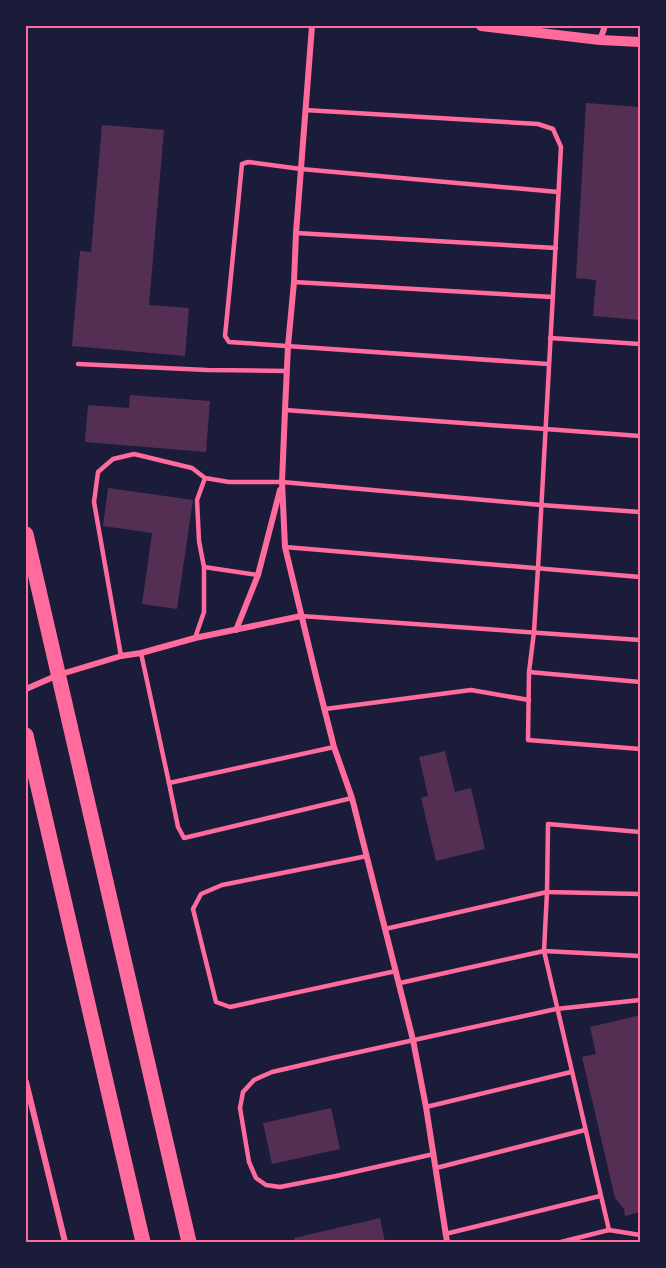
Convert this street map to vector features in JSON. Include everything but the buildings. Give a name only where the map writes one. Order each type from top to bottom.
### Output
[{"type":"main road","points":[[26,534],[189,1242]]},
{"type":"main road","points":[[26,735],[143,1242]]},
{"type":"street","points":[[312,26],[288,346],[282,482],[285,547],[334,747],[352,798],[400,983],[426,1107],[447,1242]]},
{"type":"street","points":[[481,26],[600,40],[640,42]]},
{"type":"street","points":[[600,40],[605,26]]},
{"type":"street","points":[[236,630],[258,575],[282,482]]},
{"type":"street","points":[[26,689],[58,675],[121,656],[301,616]]},
{"type":"street","points":[[26,1082],[28,1100],[65,1242]]},
{"type":"lane","points":[[305,110],[538,124],[553,129],[561,147],[528,740],[640,749]]},
{"type":"lane","points":[[548,364],[229,342],[225,336],[242,164],[248,162],[301,169],[558,192]]},
{"type":"lane","points":[[296,233],[556,248]]},
{"type":"lane","points":[[294,282],[552,297]]},
{"type":"lane","points":[[550,338],[640,344]]},
{"type":"lane","points":[[78,364],[287,371]]},
{"type":"lane","points":[[285,410],[640,435]]},
{"type":"lane","points":[[121,656],[94,502],[98,471],[113,459],[134,454],[192,468],[205,478],[229,482],[282,482],[640,512]]},
{"type":"lane","points":[[195,638],[204,612],[204,567],[199,541],[198,500],[205,478]]},
{"type":"lane","points":[[285,547],[640,577]]},
{"type":"lane","points":[[204,567],[258,575]]},
{"type":"lane","points":[[301,616],[640,640]]},
{"type":"lane","points":[[141,653],[178,827],[184,838],[352,798]]},
{"type":"lane","points":[[530,672],[640,682]]},
{"type":"lane","points":[[325,709],[471,690],[529,700]]},
{"type":"lane","points":[[169,783],[334,747]]},
{"type":"lane","points":[[609,1230],[544,951],[548,824],[640,832]]},
{"type":"lane","points":[[367,856],[222,885],[201,894],[193,909],[216,1002],[230,1007],[396,971]]},
{"type":"lane","points":[[385,928],[547,892],[640,894]]},
{"type":"lane","points":[[400,983],[544,951],[640,956]]},
{"type":"lane","points":[[434,1154],[336,1176],[280,1186],[266,1185],[256,1178],[249,1162],[240,1108],[243,1092],[254,1080],[272,1072],[556,1009],[640,1000]]},
{"type":"lane","points":[[426,1107],[571,1072]]},
{"type":"lane","points":[[436,1168],[585,1130]]},
{"type":"lane","points":[[445,1234],[600,1196]]},
{"type":"lane","points":[[561,1242],[609,1230],[640,1235]]}]
